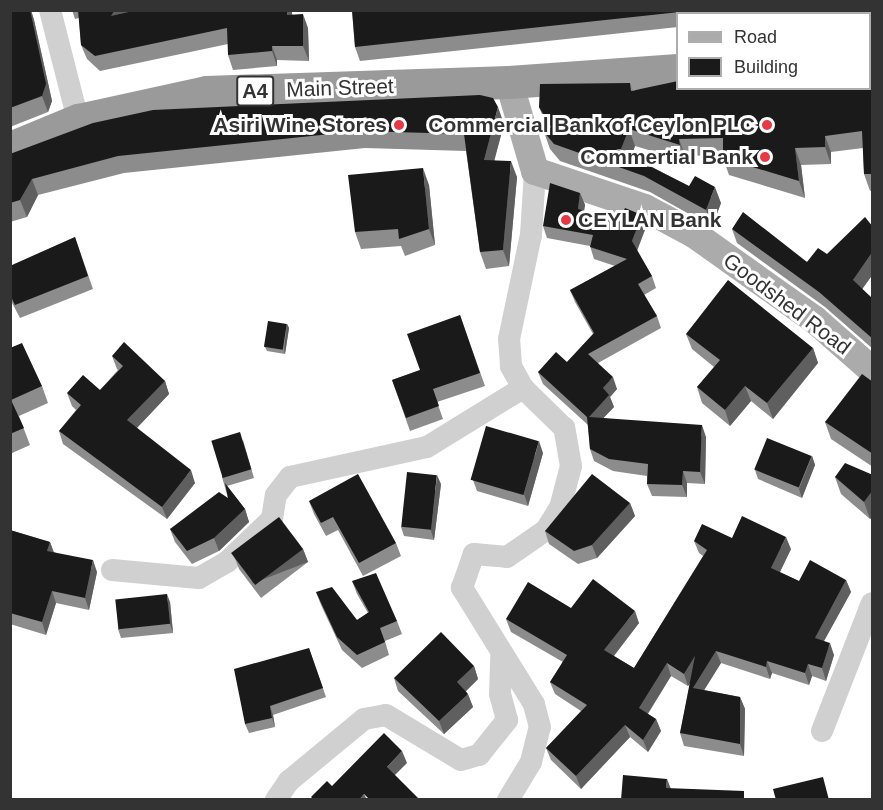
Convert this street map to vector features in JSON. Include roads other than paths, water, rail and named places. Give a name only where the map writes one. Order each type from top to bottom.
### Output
[{"type":"highway","name":"Main Street","points":[[10,148],[78,120],[206,92],[509,82],[676,70]]},
{"type":"main road","points":[[509,82],[535,171]]},
{"type":"main road","name":"Goodshed Road","points":[[535,171],[645,208],[694,234],[815,320],[873,370]]},
{"type":"street","points":[[50,10],[78,120]]},
{"type":"street","points":[[508,800],[531,762],[540,727],[534,704],[501,656],[462,588],[465,572],[474,554],[507,557],[546,530],[560,508],[571,466],[564,428],[523,388],[511,366],[509,339],[531,235],[535,171]]},
{"type":"street","points":[[112,570],[199,578],[227,562],[272,519],[276,495],[290,477],[427,447],[523,388]]},
{"type":"street","points":[[822,731],[873,603]]},
{"type":"street","points":[[276,800],[289,782],[364,719],[386,715],[461,760],[479,755],[507,720],[500,694],[501,656]]},
{"type":"place","name":"Asiri Wine Stores","points":[[399,125]]},
{"type":"place","name":"Commercial Bank of Ceylon PLC","points":[[767,125]]},
{"type":"place","name":"Commertial Bank","points":[[765,157]]},
{"type":"place","name":"CEYLAN Bank","points":[[566,220]]}]
